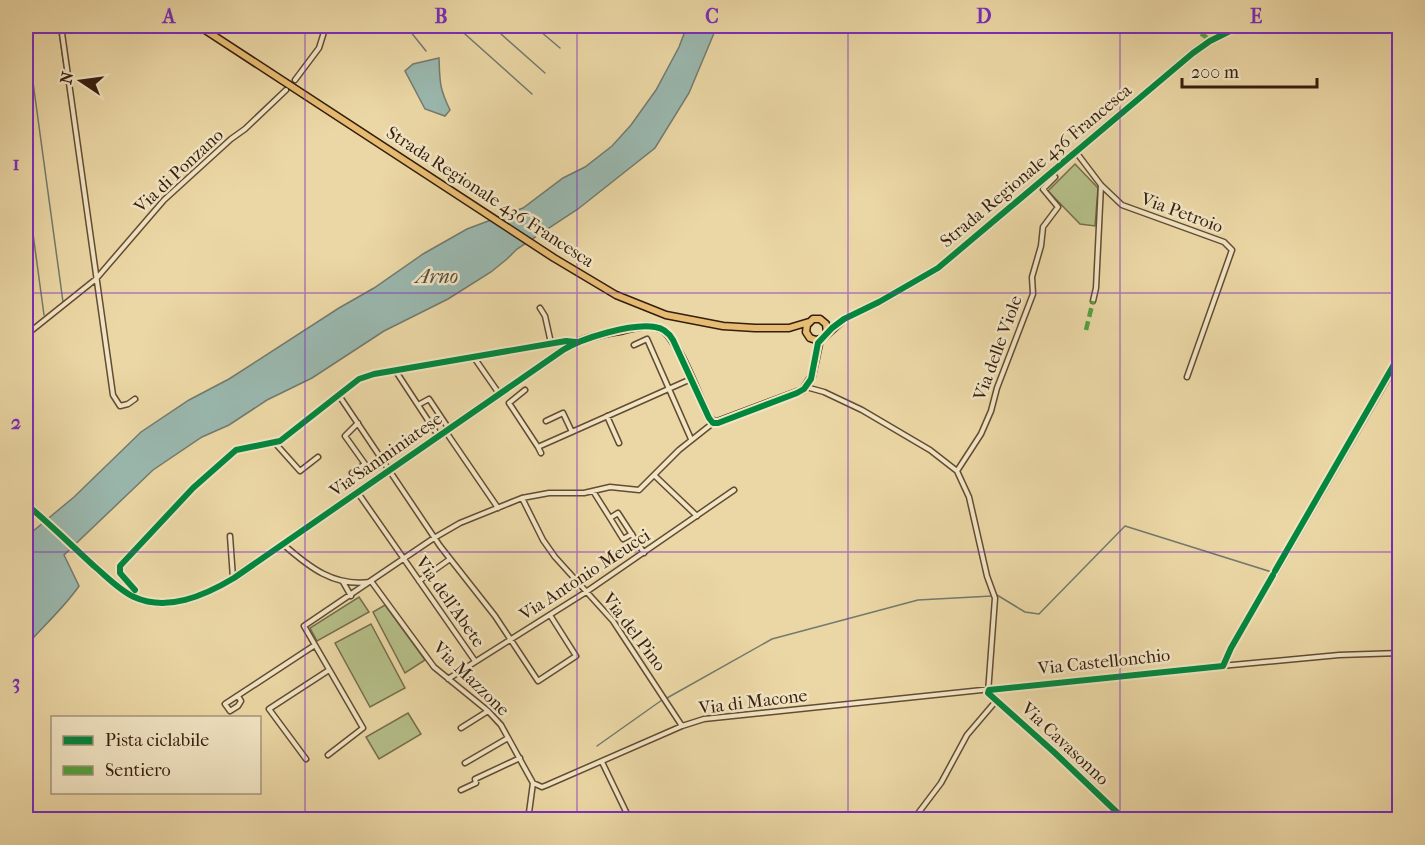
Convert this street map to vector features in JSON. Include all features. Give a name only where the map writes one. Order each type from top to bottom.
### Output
[{"type":"main road","name":"Strada Regionale 436 Francesca","points":[[199,26],[595,283],[623,298],[662,314],[700,322],[747,328],[789,328],[820,339],[843,319],[879,302],[938,268],[1192,53],[1240,26]]},
{"type":"main road","name":"Strada Regionale 436 Francesca","points":[[789,328],[815,318],[830,321],[843,319]]},
{"type":"main road","points":[[822,320],[827,326],[827,333]]},
{"type":"main road","points":[[809,322],[806,330],[809,337]]},
{"type":"street","points":[[61,26],[113,395],[120,405],[128,404],[135,399]]},
{"type":"street","points":[[295,80],[319,48],[324,32],[332,26]]},
{"type":"street","name":"Via di Ponzano","points":[[26,335],[96,279],[123,245],[164,201],[286,90]]},
{"type":"street","name":"Via Petroio","points":[[1076,152],[1101,185],[1122,205],[1224,242],[1232,250],[1187,377]]},
{"type":"street","name":"Via delle Viole","points":[[957,471],[981,434],[991,411],[997,388],[1033,294],[1032,277],[1041,246],[1043,227],[1058,207],[1043,189],[1054,177],[1051,173]]},
{"type":"street","points":[[1093,301],[1096,288],[1101,185]]},
{"type":"street","points":[[540,308],[545,316],[551,343]]},
{"type":"street","name":"Via Sanminiatese","points":[[27,505],[134,598],[158,603],[174,602],[196,597],[234,578],[577,342],[604,333],[654,327],[662,329],[672,338],[691,379]]},
{"type":"street","points":[[809,337],[815,358]]},
{"type":"street","points":[[634,345],[647,339],[692,439]]},
{"type":"street","points":[[328,755],[363,728],[304,626],[351,596],[403,558],[460,523],[522,498],[549,493],[577,494],[610,487],[639,490],[712,423],[718,423],[797,393],[806,387],[812,376],[820,339]]},
{"type":"street","points":[[318,457],[300,471],[275,442],[299,427],[359,379],[374,374],[473,356],[551,343],[577,342]]},
{"type":"street","points":[[473,356],[500,395]]},
{"type":"street","points":[[395,370],[439,437]]},
{"type":"street","points":[[538,447],[691,379],[712,423]]},
{"type":"street","points":[[806,387],[824,392],[862,410],[930,450],[957,471],[969,497],[987,576],[994,596],[989,690]]},
{"type":"street","points":[[525,390],[509,403],[541,453]]},
{"type":"street","points":[[338,394],[434,538],[495,616],[538,681],[576,657],[550,615]]},
{"type":"street","points":[[418,405],[429,399],[498,508]]},
{"type":"street","points":[[546,421],[562,412],[572,432]]},
{"type":"street","points":[[607,416],[619,443]]},
{"type":"street","points":[[352,473],[365,464],[345,436],[358,423]]},
{"type":"street","points":[[654,475],[698,516]]},
{"type":"street","name":"Via Antonio Meucci","points":[[448,679],[586,592],[734,490]]},
{"type":"street","points":[[593,491],[623,539],[632,534]]},
{"type":"street","name":"Via dell'Abete","points":[[358,493],[475,661]]},
{"type":"street","name":"Via del Pino","points":[[522,498],[543,540],[555,557],[614,621],[682,726]]},
{"type":"street","points":[[610,518],[618,513],[644,553]]},
{"type":"street","points":[[230,536],[234,578]]},
{"type":"street","points":[[284,545],[309,567],[343,582],[371,582]]},
{"type":"street","points":[[419,581],[450,559]]},
{"type":"street","points":[[343,582],[351,596]]},
{"type":"street","name":"Via Mazzone","points":[[371,582],[429,660],[501,725],[533,783]]},
{"type":"street","points":[[238,696],[315,645]]},
{"type":"street","name":"Via Castellonchio","points":[[989,690],[1339,655],[1400,653]]},
{"type":"street","points":[[306,759],[269,709],[329,670]]},
{"type":"street","name":"Via di Macone","points":[[533,783],[542,787],[682,726],[705,719],[989,690]]},
{"type":"street","name":"Via Cavasonno","points":[[989,690],[988,693],[996,701],[1125,819]]},
{"type":"street","points":[[913,819],[941,783],[967,735],[996,701]]},
{"type":"street","points":[[461,728],[488,711]]},
{"type":"street","name":"Via Mazzone","points":[[465,763],[508,738]]},
{"type":"street","points":[[461,790],[476,783],[475,779],[520,758]]},
{"type":"street","points":[[602,762],[630,819]]},
{"type":"street","points":[[528,819],[533,783]]},
{"type":"green space","points":[[1075,164],[1098,188],[1095,226],[1080,224],[1048,191]]},
{"type":"green space","points":[[359,597],[369,612],[317,641],[310,628]]},
{"type":"green space","points":[[385,605],[425,660],[405,673],[373,612]]},
{"type":"green space","points":[[371,624],[405,688],[370,707],[335,643]]},
{"type":"green space","points":[[408,713],[421,734],[379,759],[366,737]]},
{"type":"water","name":"Arno","points":[[687,26],[717,26],[689,93],[655,148],[578,209],[517,249],[491,272],[448,299],[384,331],[312,378],[267,400],[229,425],[202,437],[153,470],[64,555],[79,586],[26,646],[26,537],[74,497],[141,432],[189,400],[229,379],[374,288],[423,254],[467,229],[523,208],[563,178],[585,167],[612,146],[631,125],[656,90],[679,47]]},
{"type":"water","points":[[439,58],[441,84],[450,110],[445,116],[425,109],[405,71],[413,64]]},
{"type":"waterway","points":[[406,26],[426,51]]},
{"type":"waterway","points":[[456,26],[532,94]]},
{"type":"waterway","points":[[492,26],[545,73]]},
{"type":"waterway","points":[[534,26],[560,48]]},
{"type":"waterway","points":[[26,31],[63,302]]},
{"type":"waterway","points":[[59,32],[86,215]]},
{"type":"waterway","points":[[26,182],[44,315]]},
{"type":"waterway","points":[[997,595],[1025,612],[1039,614],[1125,526],[1278,574],[1400,363]]},
{"type":"waterway","points":[[667,698],[772,639],[918,600],[992,596]]},
{"type":"waterway","points":[[597,746],[662,700]]},
{"type":"marked path","points":[[1190,26],[1206,37],[1209,42]]},
{"type":"marked path","points":[[1086,330],[1093,301]]},
{"type":"cycle path","points":[[26,504],[123,591],[147,601],[172,602],[198,596],[234,578],[563,350],[594,336],[645,326],[666,331],[673,340],[713,423],[797,393],[804,389],[811,379],[818,343],[832,328],[844,319],[938,268],[1193,53],[1210,41],[1240,26]]},
{"type":"cycle path","points":[[135,590],[120,573],[120,566],[193,488],[236,450],[280,441],[359,379],[374,374],[566,341],[576,342]]},
{"type":"cycle path","points":[[1275,571],[1400,354]]},
{"type":"cycle path","points":[[1125,820],[988,693],[989,690],[1223,666],[1273,575]]}]
